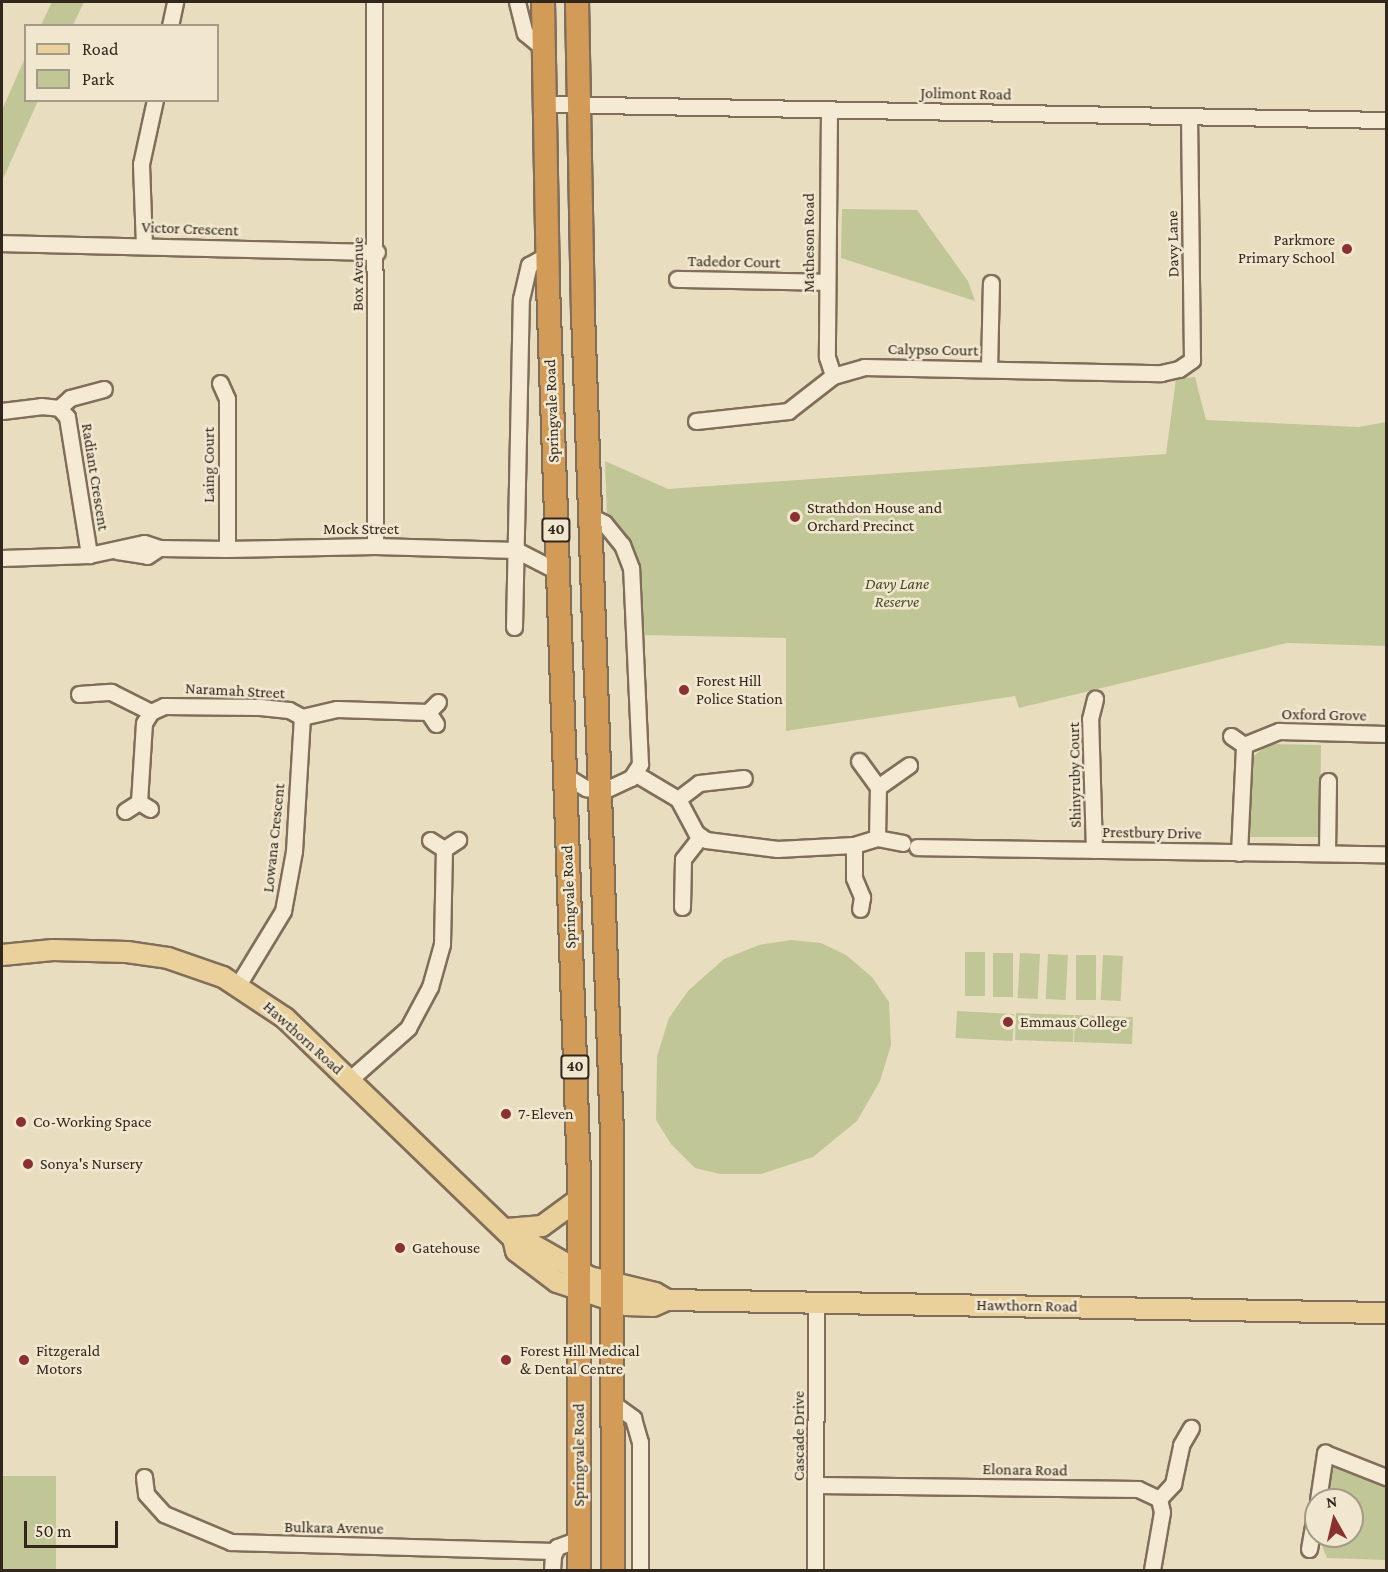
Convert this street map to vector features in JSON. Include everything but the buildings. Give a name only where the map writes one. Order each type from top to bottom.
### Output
[{"type":"highway","name":"Springvale Road","points":[[543,2],[547,255],[579,1199],[579,1570]]},
{"type":"highway","name":"Springvale Road","points":[[578,2],[590,516],[614,1294],[613,1570]]},
{"type":"main road","name":"Hawthorn Road","points":[[2,955],[79,950],[146,954],[204,969],[238,985],[285,1018],[509,1234],[516,1251],[557,1282],[580,1282],[614,1294],[655,1293],[666,1300],[1386,1313]]},
{"type":"main road","points":[[509,1234],[542,1226],[579,1199]]},
{"type":"street","points":[[170,24],[175,2]]},
{"type":"street","name":"Box Avenue","points":[[374,2],[377,252],[375,546]]},
{"type":"street","points":[[517,2],[525,33],[544,49]]},
{"type":"street","points":[[144,246],[141,164],[155,102]]},
{"type":"street","name":"Jolimont Road","points":[[545,105],[1386,120]]},
{"type":"street","name":"Matheson Road","points":[[829,110],[827,357],[833,376]]},
{"type":"street","name":"Davy Lane","points":[[1182,366],[1191,360],[1192,351],[1190,116]]},
{"type":"street","name":"Victor Crescent","points":[[2,243],[377,252]]},
{"type":"street","name":"Springvale Road","points":[[514,627],[521,300],[529,265],[547,255]]},
{"type":"street","name":"Tadedor Court","points":[[677,279],[827,282]]},
{"type":"street","points":[[989,369],[991,283]]},
{"type":"street","name":"Calypso Court","points":[[696,421],[788,411],[833,376],[864,367],[1161,373],[1182,366]]},
{"type":"street","name":"Laing Court","points":[[220,383],[227,399],[227,549]]},
{"type":"street","name":"Radiant Crescent","points":[[2,411],[59,408],[70,398],[104,389]]},
{"type":"street","name":"Radiant Crescent","points":[[59,408],[67,417],[89,555]]},
{"type":"street","points":[[564,775],[586,788],[600,791],[617,787],[636,774],[640,757],[631,568],[622,544],[604,524],[590,516]]},
{"type":"street","name":"Mock Street","points":[[2,558],[89,555],[117,551],[147,556],[159,548],[375,546],[516,550],[557,571]]},
{"type":"street","points":[[79,694],[111,692],[151,712],[144,723],[144,805],[125,811]]},
{"type":"street","name":"Shinyruby Court","points":[[1094,850],[1090,719],[1095,699]]},
{"type":"street","name":"Naramah Street","points":[[151,712],[164,706],[260,707],[289,710],[302,717],[337,709],[434,713]]},
{"type":"street","name":"Lowana Crescent","points":[[238,985],[283,912],[294,851],[302,717]]},
{"type":"street","name":"Oxford Grove","points":[[1239,853],[1237,741],[1279,730],[1386,734]]},
{"type":"street","points":[[636,774],[678,799],[700,837],[762,848],[854,845],[877,838],[878,787],[859,761]]},
{"type":"street","points":[[878,787],[909,765]]},
{"type":"street","points":[[678,799],[699,783],[744,778]]},
{"type":"street","points":[[1327,853],[1328,781]]},
{"type":"street","points":[[682,907],[682,859],[700,837]]},
{"type":"street","name":"Prestbury Drive","points":[[877,838],[910,845],[1386,854]]},
{"type":"street","points":[[430,840],[444,849]]},
{"type":"street","points":[[444,849],[458,840]]},
{"type":"street","points":[[854,845],[854,878],[862,897],[860,909]]},
{"type":"street","points":[[349,1080],[408,1028],[430,987],[442,944],[444,849]]},
{"type":"street","name":"Cascade Drive","points":[[815,1570],[816,1302]]},
{"type":"street","points":[[614,1404],[633,1418],[640,1442],[640,1570]]},
{"type":"street","points":[[1152,1570],[1162,1512],[1159,1499],[1173,1484],[1181,1445],[1191,1428]]},
{"type":"street","points":[[1320,1488],[1326,1437]]},
{"type":"street","points":[[1325,1453],[1386,1477]]},
{"type":"street","name":"Bulkara Avenue","points":[[144,1477],[146,1494],[164,1514],[231,1542],[554,1551]]},
{"type":"street","name":"Elonara Road","points":[[817,1485],[1138,1489],[1159,1499]]},
{"type":"street","points":[[552,1570],[554,1551],[562,1543],[579,1539]]},
{"type":"green space","points":[[52,2],[84,2],[73,24],[41,24]]},
{"type":"green space","points":[[24,60],[24,102],[38,102],[2,181],[2,110]]},
{"type":"green space","points":[[842,209],[917,210],[968,281],[975,301],[841,258]]},
{"type":"green space","name":"Davy Lane Reserve","points":[[1195,377],[1206,420],[1359,427],[1386,422],[1386,646],[1287,643],[1019,708],[1015,696],[786,731],[786,638],[641,635],[630,550],[607,515],[605,461],[668,489],[1166,454],[1176,379]]},
{"type":"green space","points":[[1268,744],[1321,745],[1320,837],[1248,837],[1249,760]]},
{"type":"green space","points":[[791,940],[821,943],[846,955],[872,977],[889,1002],[891,1045],[880,1081],[857,1121],[813,1157],[761,1174],[720,1174],[695,1168],[671,1144],[656,1120],[657,1056],[669,1018],[688,991],[724,959],[759,945]]},
{"type":"green space","points":[[965,952],[985,952],[985,996],[965,996]]},
{"type":"green space","points":[[993,953],[1013,953],[1013,997],[993,997]]},
{"type":"green space","points":[[1020,953],[1040,954],[1038,999],[1018,998]]},
{"type":"green space","points":[[1048,954],[1068,955],[1066,1000],[1046,999]]},
{"type":"green space","points":[[1076,955],[1096,955],[1096,1000],[1076,1000]]},
{"type":"green space","points":[[1103,955],[1123,956],[1121,1001],[1101,1000]]},
{"type":"green space","points":[[957,1011],[1014,1014],[1013,1041],[956,1038]]},
{"type":"green space","points":[[1016,1013],[1074,1015],[1073,1042],[1015,1040]]},
{"type":"green space","points":[[1075,1015],[1133,1017],[1132,1044],[1074,1042]]},
{"type":"green space","points":[[1330,1459],[1386,1483],[1386,1560],[1327,1558],[1323,1548],[1364,1548],[1364,1488],[1325,1488]]},
{"type":"green space","points":[[2,1476],[56,1476],[56,1570],[2,1570]]},
{"type":"place","name":"Parkmore Primary School","points":[[1347,249]]},
{"type":"place","name":"Strathdon House and Orchard Precinct","points":[[795,517]]},
{"type":"place","name":"Forest Hill Police Station","points":[[684,690]]},
{"type":"place","name":"Emmaus College","points":[[1008,1022]]},
{"type":"place","name":"7-Eleven","points":[[506,1114]]},
{"type":"place","name":"Co-Working Space","points":[[21,1122]]},
{"type":"place","name":"Sonya's Nursery","points":[[28,1164]]},
{"type":"place","name":"Gatehouse","points":[[400,1248]]},
{"type":"place","name":"Fitzgerald Motors","points":[[24,1360]]},
{"type":"place","name":"Forest Hill Medical & Dental Centre","points":[[506,1360]]}]
